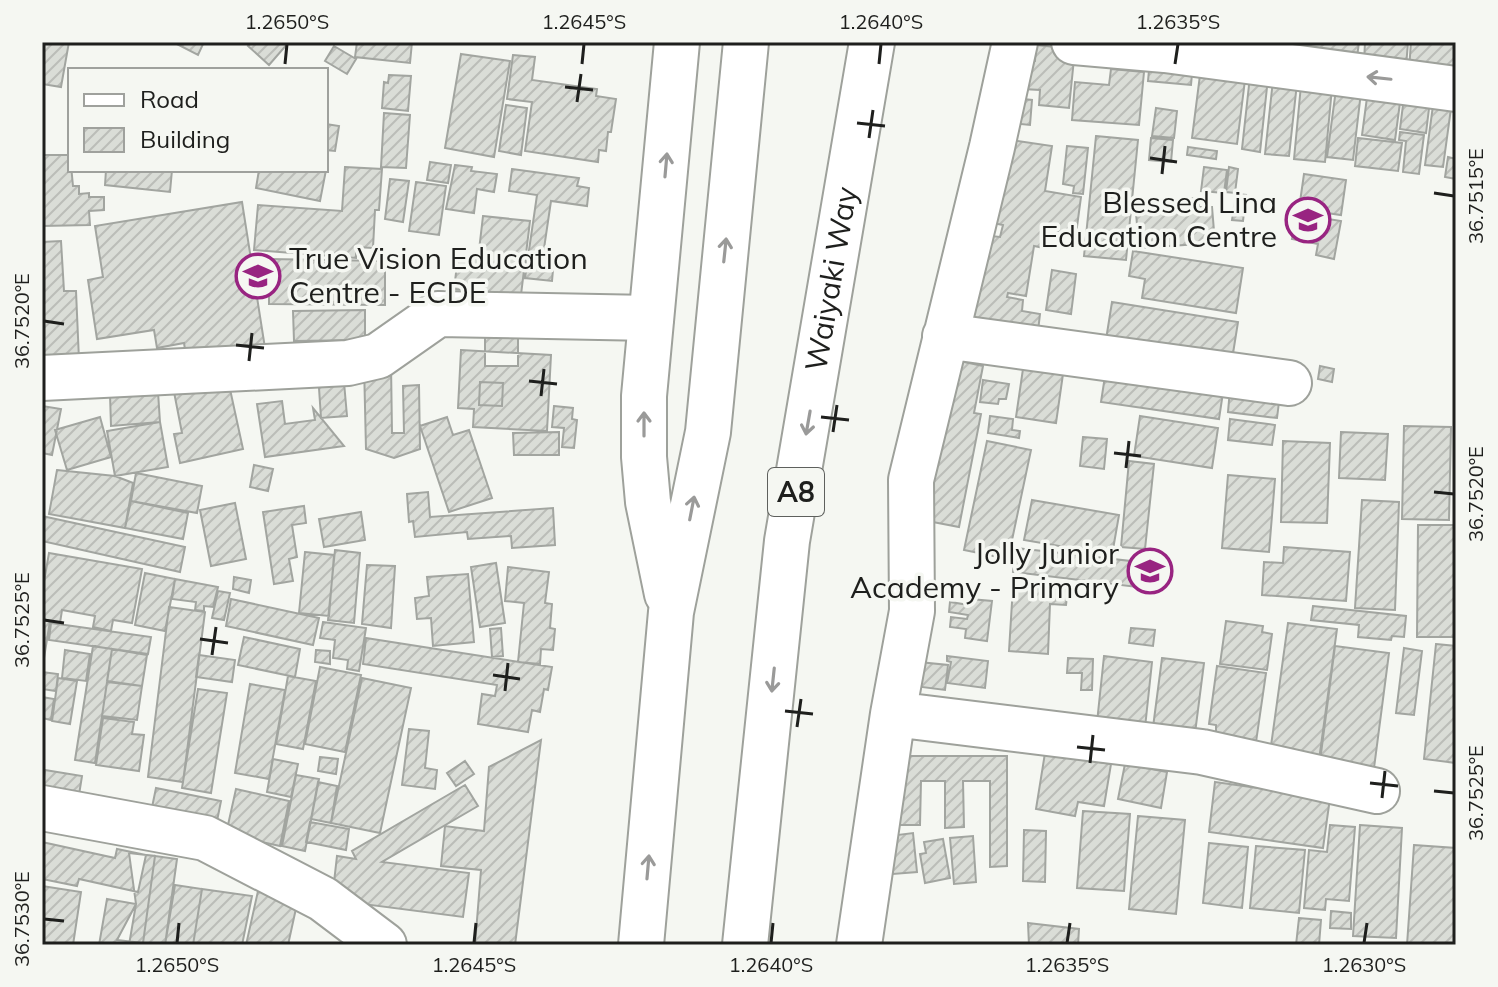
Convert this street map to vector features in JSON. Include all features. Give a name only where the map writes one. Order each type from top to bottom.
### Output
[{"type":"main road","points":[[671,612],[648,502],[644,396],[677,42]]},
{"type":"main road","points":[[641,945],[671,612],[708,432],[746,42]]},
{"type":"main road","name":"Waiyaki Way","points":[[745,945],[787,541],[872,42]]},
{"type":"main road","points":[[859,945],[893,714],[912,611],[911,480],[1015,42]]},
{"type":"main road","points":[[1074,42],[1165,50],[1456,89]]},
{"type":"main road","points":[[42,378],[348,363],[378,356],[438,314],[651,318]]},
{"type":"main road","points":[[945,336],[1289,383]]},
{"type":"main road","points":[[893,714],[1202,752],[1377,791]]},
{"type":"main road","points":[[42,808],[205,838],[323,899],[384,945]]},
{"type":"building","points":[[42,42],[69,42],[61,87],[42,84]]},
{"type":"building","points":[[173,42],[204,42],[198,55]]},
{"type":"building","points":[[252,42],[289,42],[269,65],[248,46]]},
{"type":"building","points":[[357,42],[412,42],[410,63],[355,57]]},
{"type":"building","points":[[1269,42],[1359,42],[1356,65]]},
{"type":"building","points":[[1365,42],[1408,42],[1406,67],[1364,63]]},
{"type":"building","points":[[1411,42],[1456,42],[1456,74],[1409,70]]},
{"type":"building","points":[[1036,45],[1075,49],[1069,108],[1039,105],[1040,90],[1023,89],[1026,60],[1035,61]]},
{"type":"building","points":[[334,46],[356,59],[347,74],[325,61]]},
{"type":"building","points":[[461,54],[510,61],[494,157],[445,148]]},
{"type":"building","points":[[513,55],[535,57],[532,80],[597,89],[596,96],[616,99],[606,151],[599,150],[598,162],[525,151],[532,102],[507,99]]},
{"type":"building","points":[[1150,59],[1193,63],[1191,85],[1148,81]]},
{"type":"building","points":[[1201,67],[1246,72],[1237,144],[1192,138]]},
{"type":"building","points":[[1111,69],[1144,72],[1139,125],[1072,120],[1075,82],[1109,85]]},
{"type":"building","points":[[389,75],[411,76],[408,111],[382,108],[384,82],[388,83]]},
{"type":"building","points":[[1250,76],[1268,78],[1260,152],[1242,149]]},
{"type":"building","points":[[1273,80],[1297,83],[1289,156],[1265,154]]},
{"type":"building","points":[[1301,85],[1332,88],[1325,162],[1294,159]]},
{"type":"building","points":[[1336,89],[1361,92],[1353,160],[1327,157]]},
{"type":"building","points":[[1405,89],[1430,100],[1426,133],[1400,129]]},
{"type":"building","points":[[1368,90],[1401,95],[1395,140],[1362,135]]},
{"type":"building","points":[[1014,98],[1032,100],[1030,125],[1011,123]]},
{"type":"building","points":[[1434,98],[1452,101],[1443,167],[1425,165]]},
{"type":"building","points":[[506,105],[527,108],[521,155],[499,151]]},
{"type":"building","points":[[1156,108],[1177,111],[1174,138],[1152,136]]},
{"type":"building","points":[[384,113],[410,115],[406,168],[381,167]]},
{"type":"building","points":[[328,124],[339,126],[335,151],[328,150]]},
{"type":"building","points":[[1400,132],[1424,135],[1419,174],[1403,172],[1406,141],[1399,140]]},
{"type":"building","points":[[1096,136],[1138,140],[1126,260],[1084,256]]},
{"type":"building","points":[[1151,138],[1173,140],[1171,162],[1149,160]]},
{"type":"building","points":[[1358,138],[1402,143],[1398,171],[1355,166]]},
{"type":"building","points":[[1011,140],[1052,146],[1045,191],[1081,197],[1076,234],[1046,229],[1044,248],[1034,246],[1026,296],[1008,293],[1007,297],[1023,300],[1022,311],[1040,314],[1037,339],[969,324],[982,235],[1000,237],[1003,225],[982,221]]},
{"type":"building","points":[[1067,146],[1088,148],[1083,194],[1073,193],[1074,186],[1063,184]]},
{"type":"building","points":[[1188,147],[1217,151],[1216,159],[1187,155]]},
{"type":"building","points":[[42,155],[68,155],[68,172],[72,172],[73,186],[79,186],[79,194],[104,197],[104,210],[89,211],[90,225],[42,226]]},
{"type":"building","points":[[1448,157],[1456,159],[1456,179],[1445,177]]},
{"type":"building","points":[[430,162],[451,165],[448,183],[427,180]]},
{"type":"building","points":[[455,165],[472,167],[471,171],[497,174],[494,192],[477,189],[474,213],[446,209]]},
{"type":"building","points":[[345,167],[382,169],[373,248],[356,247],[356,258],[254,250],[258,205],[342,211]]},
{"type":"building","points":[[1204,167],[1227,170],[1224,193],[1201,191]]},
{"type":"building","points":[[1229,167],[1238,169],[1235,193],[1226,192]]},
{"type":"building","points":[[512,169],[579,178],[577,186],[589,188],[587,206],[551,201],[541,269],[553,270],[552,281],[525,278],[537,195],[509,191]]},
{"type":"building","points":[[106,172],[172,172],[170,192],[105,185]]},
{"type":"building","points":[[259,172],[326,172],[320,201],[256,188]]},
{"type":"building","points":[[1304,174],[1346,180],[1341,215],[1299,209]]},
{"type":"building","points":[[390,179],[409,181],[403,222],[385,219]]},
{"type":"building","points":[[416,182],[446,186],[439,235],[409,231]]},
{"type":"building","points":[[1236,194],[1246,195],[1243,221],[1232,220]]},
{"type":"building","points":[[1198,198],[1199,207],[1212,207],[1215,243],[1139,248],[1136,213],[1148,212],[1147,201]]},
{"type":"building","points":[[242,202],[265,348],[187,362],[184,343],[157,348],[154,330],[97,339],[88,280],[103,277],[95,226]]},
{"type":"building","points":[[1297,214],[1341,221],[1334,259],[1316,255],[1318,244],[1292,239]]},
{"type":"building","points":[[483,216],[530,221],[520,303],[474,298],[474,291],[454,289],[458,257],[478,259]]},
{"type":"building","points":[[61,241],[64,291],[76,291],[79,360],[42,362],[42,242]]},
{"type":"building","points":[[1133,251],[1243,268],[1236,313],[1142,298],[1145,279],[1129,276]]},
{"type":"building","points":[[269,259],[385,261],[385,305],[269,304]]},
{"type":"building","points":[[1052,270],[1076,274],[1071,314],[1046,310]]},
{"type":"building","points":[[1112,302],[1238,322],[1231,366],[1105,346]]},
{"type":"building","points":[[365,310],[365,340],[294,341],[293,311]]},
{"type":"building","points":[[485,337],[518,337],[518,366],[485,366]]},
{"type":"building","points":[[461,350],[551,355],[547,431],[473,427],[474,409],[458,408]],"holes":[[[480,382],[503,383],[502,406],[479,405]]]},
{"type":"building","points":[[1025,355],[1065,360],[1056,423],[1016,417]]},
{"type":"building","points":[[955,360],[983,366],[974,413],[981,414],[959,527],[917,519]]},
{"type":"building","points":[[156,362],[160,422],[111,426],[109,363]]},
{"type":"building","points":[[1107,363],[1225,379],[1219,419],[1101,402]]},
{"type":"building","points":[[364,364],[391,364],[392,433],[404,433],[403,386],[419,385],[420,449],[394,458],[366,449]]},
{"type":"building","points":[[1320,366],[1334,369],[1332,382],[1318,379]]},
{"type":"building","points":[[343,371],[347,416],[321,418],[318,373]]},
{"type":"building","points":[[228,380],[243,449],[180,463],[174,434],[182,433],[174,392]]},
{"type":"building","points":[[983,380],[1009,384],[1006,399],[999,399],[998,404],[980,402]]},
{"type":"building","points":[[480,382],[503,383],[502,406],[479,405]]},
{"type":"building","points":[[1230,389],[1280,394],[1277,418],[1228,412]]},
{"type":"building","points":[[282,401],[285,424],[315,420],[313,408],[344,446],[265,457],[257,404]]},
{"type":"building","points":[[42,406],[61,409],[52,455],[42,453]]},
{"type":"building","points":[[554,406],[573,408],[572,419],[577,420],[574,448],[562,447],[564,428],[552,427]]},
{"type":"building","points":[[990,416],[1013,419],[1012,430],[1020,431],[1019,438],[988,433]]},
{"type":"building","points":[[1140,416],[1218,428],[1212,468],[1134,456]]},
{"type":"building","points":[[100,417],[111,457],[67,470],[55,430]]},
{"type":"building","points":[[447,417],[453,435],[469,430],[492,498],[449,512],[420,426]]},
{"type":"building","points":[[1230,419],[1275,425],[1272,445],[1228,440]]},
{"type":"building","points":[[160,422],[168,467],[115,476],[107,431]]},
{"type":"building","points":[[1404,426],[1451,427],[1449,520],[1402,519]]},
{"type":"building","points":[[559,432],[559,455],[514,455],[513,433]]},
{"type":"building","points":[[1341,432],[1388,434],[1385,480],[1339,478]]},
{"type":"building","points":[[1083,437],[1107,439],[1104,469],[1080,466]]},
{"type":"building","points":[[987,441],[1031,450],[1008,559],[964,550]]},
{"type":"building","points":[[1283,441],[1330,443],[1327,523],[1281,522]]},
{"type":"building","points":[[1129,461],[1154,464],[1145,549],[1121,547]]},
{"type":"building","points":[[254,465],[273,469],[268,491],[250,487]]},
{"type":"building","points":[[57,470],[115,476],[133,483],[125,528],[49,514]]},
{"type":"building","points":[[136,473],[202,486],[197,513],[131,501]]},
{"type":"building","points":[[1228,475],[1275,479],[1269,552],[1222,548]]},
{"type":"building","points":[[428,492],[430,517],[553,508],[555,545],[512,548],[511,536],[468,539],[467,532],[415,537],[413,521],[409,522],[407,494]]},
{"type":"building","points":[[1032,500],[1119,515],[1112,555],[1024,540]]},
{"type":"building","points":[[1362,500],[1399,502],[1395,610],[1355,608]]},
{"type":"building","points":[[131,501],[188,513],[183,539],[125,528]]},
{"type":"building","points":[[235,503],[246,559],[211,566],[200,510]]},
{"type":"building","points":[[304,506],[306,523],[292,525],[297,557],[289,559],[293,581],[274,584],[263,512]]},
{"type":"building","points":[[361,512],[365,540],[324,547],[319,519]]},
{"type":"building","points":[[42,516],[185,547],[180,572],[42,541]]},
{"type":"building","points":[[1418,525],[1456,525],[1456,637],[1417,637]]},
{"type":"building","points":[[1284,547],[1350,552],[1346,601],[1262,595],[1264,562],[1283,563]]},
{"type":"building","points":[[1016,548],[1148,563],[1145,588],[1013,572]]},
{"type":"building","points":[[335,550],[360,553],[354,623],[328,620]]},
{"type":"building","points":[[305,552],[334,555],[329,616],[299,613]]},
{"type":"building","points":[[49,553],[142,569],[132,623],[113,620],[111,631],[93,627],[95,616],[62,610],[60,623],[42,619],[42,593]]},
{"type":"building","points":[[496,563],[505,623],[480,627],[471,567]]},
{"type":"building","points":[[367,565],[395,566],[391,628],[362,624]]},
{"type":"building","points":[[508,567],[549,572],[545,603],[552,604],[550,628],[555,629],[553,650],[541,649],[540,664],[518,662],[524,603],[505,601]]},
{"type":"building","points":[[145,573],[175,579],[165,631],[135,625]]},
{"type":"building","points":[[468,574],[474,642],[433,646],[431,618],[417,619],[415,598],[429,596],[427,577]]},
{"type":"building","points":[[234,577],[251,580],[249,593],[233,589]]},
{"type":"building","points":[[175,579],[218,587],[213,607],[204,606],[204,611],[195,610],[196,602],[172,599]]},
{"type":"building","points":[[1013,586],[1068,589],[1066,605],[1050,604],[1048,654],[1009,651]]},
{"type":"building","points":[[218,591],[230,593],[224,620],[212,618]]},
{"type":"building","points":[[231,599],[319,618],[313,645],[226,626]]},
{"type":"building","points":[[970,599],[992,601],[987,641],[965,638],[966,629],[950,627],[951,617],[967,619],[968,615],[949,612],[950,602],[969,605]]},
{"type":"building","points":[[1313,606],[1406,616],[1404,637],[1392,636],[1391,640],[1358,637],[1359,625],[1311,620]]},
{"type":"building","points":[[169,607],[205,612],[183,782],[148,777]]},
{"type":"building","points":[[42,620],[50,621],[44,658],[42,657]]},
{"type":"building","points":[[1226,621],[1263,626],[1262,632],[1272,634],[1267,670],[1220,664]]},
{"type":"building","points":[[323,622],[366,628],[359,671],[347,669],[348,660],[333,658],[335,640],[320,638]]},
{"type":"building","points":[[51,623],[151,637],[148,654],[49,640]]},
{"type":"building","points":[[1288,623],[1337,629],[1319,760],[1270,753]]},
{"type":"building","points":[[501,628],[503,656],[492,657],[490,629]]},
{"type":"building","points":[[1131,628],[1155,630],[1153,646],[1129,643]]},
{"type":"building","points":[[244,637],[300,649],[295,677],[238,665]]},
{"type":"building","points":[[366,638],[552,667],[548,690],[544,689],[540,712],[532,710],[528,732],[478,724],[482,694],[495,696],[497,685],[363,664]]},
{"type":"building","points":[[1436,644],[1456,646],[1456,763],[1424,759]]},
{"type":"building","points":[[93,646],[112,649],[95,763],[75,760]]},
{"type":"building","points":[[1335,646],[1389,653],[1374,768],[1320,761]]},
{"type":"building","points":[[1404,648],[1422,651],[1414,715],[1396,713]]},
{"type":"building","points":[[112,649],[147,655],[142,686],[107,681]]},
{"type":"building","points":[[65,650],[90,654],[86,681],[62,678]]},
{"type":"building","points":[[316,650],[330,651],[330,664],[315,662]]},
{"type":"building","points":[[199,655],[235,660],[232,682],[196,677]]},
{"type":"building","points":[[947,656],[988,661],[985,688],[947,683],[951,662],[947,661]]},
{"type":"building","points":[[1104,656],[1152,662],[1144,737],[1096,732]]},
{"type":"building","points":[[1068,658],[1093,659],[1092,690],[1081,690],[1082,673],[1067,673]]},
{"type":"building","points":[[1162,658],[1204,663],[1194,741],[1152,735]]},
{"type":"building","points":[[909,661],[948,665],[945,690],[906,685]]},
{"type":"building","points":[[1217,666],[1266,673],[1255,749],[1225,745],[1216,732],[1216,725],[1209,724]]},
{"type":"building","points":[[320,667],[361,675],[345,752],[305,744]]},
{"type":"building","points":[[42,672],[58,674],[56,691],[42,689]]},
{"type":"building","points":[[288,676],[316,681],[303,749],[276,744]]},
{"type":"building","points":[[58,678],[77,681],[70,724],[52,721]]},
{"type":"building","points":[[362,678],[411,688],[380,833],[331,823]]},
{"type":"building","points":[[107,682],[142,686],[137,720],[102,716]]},
{"type":"building","points":[[250,684],[285,690],[269,779],[235,773]]},
{"type":"building","points":[[198,689],[227,693],[211,793],[182,788]]},
{"type":"building","points":[[42,697],[54,699],[51,720],[42,718]]},
{"type":"building","points":[[103,718],[134,722],[132,734],[144,735],[139,771],[96,765]]},
{"type":"building","points":[[409,729],[429,731],[425,768],[437,770],[435,789],[402,785]]},
{"type":"building","points":[[541,740],[515,945],[475,945],[481,870],[441,866],[445,826],[484,831],[489,767]]},
{"type":"building","points":[[1045,753],[1111,764],[1104,806],[1078,802],[1075,816],[1036,809]]},
{"type":"building","points":[[893,756],[1007,756],[1007,866],[990,867],[990,781],[963,781],[964,827],[945,828],[945,781],[921,781],[920,825],[893,825]]},
{"type":"building","points":[[320,757],[338,759],[336,774],[318,771]]},
{"type":"building","points":[[273,759],[298,764],[291,797],[267,792]]},
{"type":"building","points":[[465,761],[474,774],[456,786],[447,773]]},
{"type":"building","points":[[1125,764],[1167,772],[1161,808],[1118,799]]},
{"type":"building","points":[[45,770],[82,776],[79,795],[42,790]]},
{"type":"building","points":[[296,775],[319,779],[305,851],[282,846]]},
{"type":"building","points":[[318,782],[337,786],[331,823],[311,819]]},
{"type":"building","points":[[1215,782],[1330,798],[1323,848],[1209,832]]},
{"type":"building","points":[[465,785],[478,806],[382,862],[469,873],[463,917],[332,900],[337,856],[356,859],[352,851]]},
{"type":"building","points":[[156,788],[221,801],[215,831],[150,817]]},
{"type":"building","points":[[236,789],[289,801],[280,846],[226,834]]},
{"type":"building","points":[[1083,811],[1130,814],[1124,891],[1077,888]]},
{"type":"building","points":[[1138,816],[1185,820],[1176,914],[1129,909]]},
{"type":"building","points":[[310,822],[349,829],[346,850],[306,842]]},
{"type":"building","points":[[1330,825],[1355,827],[1349,901],[1326,899],[1325,910],[1304,908],[1309,850],[1327,852]]},
{"type":"building","points":[[1360,825],[1402,828],[1396,938],[1353,936]]},
{"type":"building","points":[[1024,830],[1046,831],[1045,882],[1023,881]]},
{"type":"building","points":[[913,833],[917,872],[893,874],[889,836]]},
{"type":"building","points":[[973,836],[976,882],[954,884],[950,838]]},
{"type":"building","points":[[943,839],[950,878],[925,883],[920,854],[926,853],[924,842]]},
{"type":"building","points":[[42,842],[115,858],[117,849],[146,855],[138,892],[79,879],[77,886],[42,879]]},
{"type":"building","points":[[1209,843],[1248,847],[1242,908],[1203,903]]},
{"type":"building","points":[[1414,845],[1456,848],[1456,945],[1407,945]]},
{"type":"building","points":[[1256,846],[1305,850],[1299,913],[1250,908]]},
{"type":"building","points":[[129,853],[155,856],[143,943],[117,940],[136,904]]},
{"type":"building","points":[[155,856],[177,859],[165,945],[143,943]]},
{"type":"building","points":[[262,873],[302,881],[288,945],[246,945]]},
{"type":"building","points":[[175,885],[202,889],[193,945],[165,945]]},
{"type":"building","points":[[42,886],[81,892],[73,945],[42,945]]},
{"type":"building","points":[[202,889],[252,896],[242,945],[193,945]]},
{"type":"building","points":[[107,899],[136,904],[129,945],[99,945]]},
{"type":"building","points":[[1331,911],[1351,913],[1351,929],[1330,928]]},
{"type":"building","points":[[1299,918],[1321,920],[1319,945],[1296,945]]},
{"type":"building","points":[[1028,923],[1079,929],[1078,945],[1029,945]]},
{"type":"place","name":"Blessed Lina Education Centre","points":[[1308,220]]},
{"type":"place","name":"True Vision Education Centre - ECDE","points":[[258,276]]},
{"type":"place","name":"Jolly Junior Academy - Primary","points":[[1150,571]]}]
